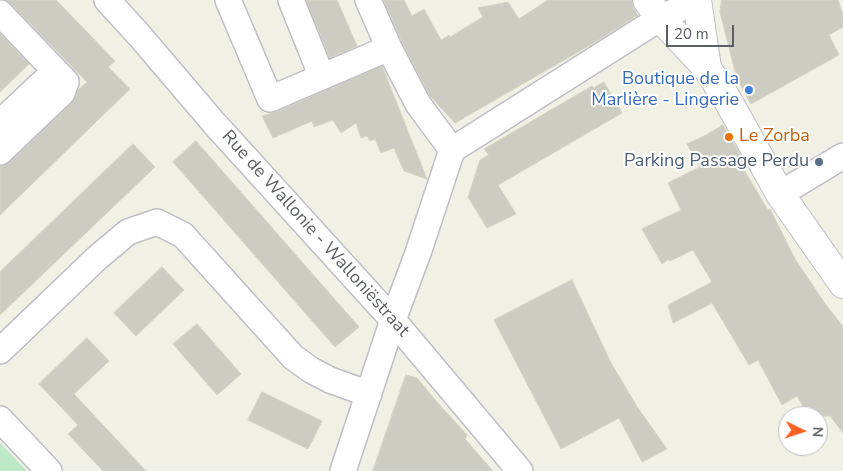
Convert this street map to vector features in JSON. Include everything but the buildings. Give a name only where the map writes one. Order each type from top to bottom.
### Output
[{"type":"street","name":"Rue de Wallonie - Walloniëstraat","points":[[107,0],[214,122],[393,320],[520,471]]},
{"type":"street","points":[[228,0],[270,99],[389,48]]},
{"type":"street","points":[[291,0],[322,77]]},
{"type":"street","points":[[368,0],[389,48],[418,104],[452,150]]},
{"type":"street","points":[[343,471],[452,150],[654,9],[697,0],[707,68]]},
{"type":"street","points":[[654,9],[707,68],[780,194],[843,284]]},
{"type":"street","points":[[0,13],[66,82],[62,93],[0,152]]},
{"type":"street","points":[[0,123],[55,71]]},
{"type":"street","points":[[780,194],[843,156]]},
{"type":"street","points":[[0,351],[97,258],[128,232],[157,222],[183,234],[293,357],[311,370],[330,380],[369,394]]},
{"type":"street","points":[[0,420],[49,471]]},
{"type":"green space","points":[[0,443],[27,471],[0,471]]},
{"type":"place","name":"Boutique de la Marlière - Lingerie","points":[[749,90]]},
{"type":"place","name":"Le Zorba","points":[[729,137]]},
{"type":"place","name":"Parking Passage Perdu","points":[[819,162]]}]
